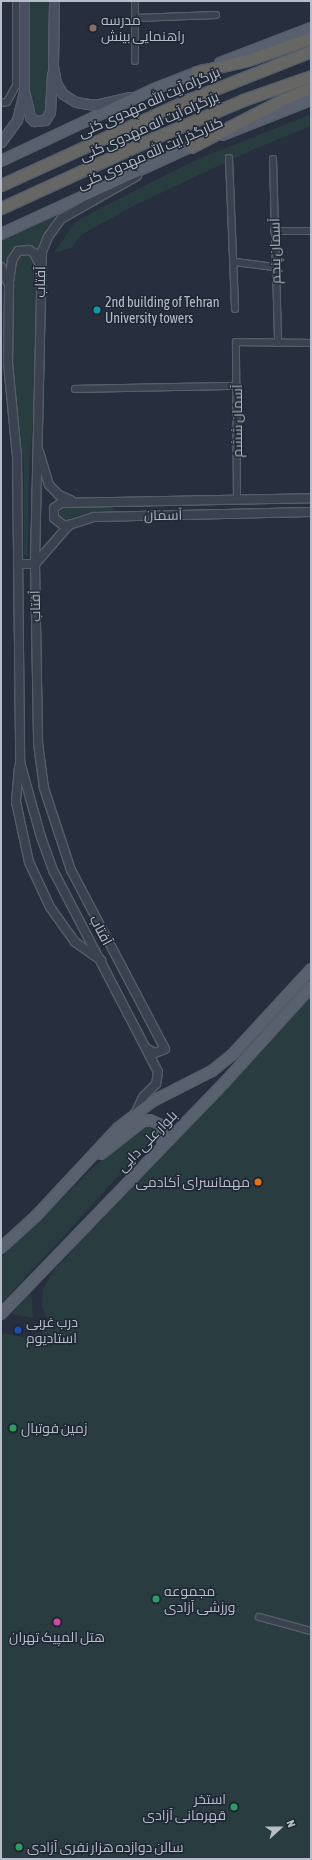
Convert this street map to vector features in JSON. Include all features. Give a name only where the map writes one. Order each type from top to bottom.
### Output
[{"type":"highway","points":[[196,72],[248,60],[311,38]]},
{"type":"highway","name":"بزرگراه آیت الله مهدوی کنی","points":[[1,186],[190,99],[311,51]]},
{"type":"highway","name":"بزرگراه آیت اله مهدوی کنی","points":[[1,208],[173,130],[311,76]]},
{"type":"highway","points":[[191,146],[286,98],[311,88]]},
{"type":"main road","points":[[24,1],[24,92],[30,117],[34,121],[45,120],[50,112],[55,3]]},
{"type":"main road","points":[[1,161],[154,89],[311,28]]},
{"type":"main road","points":[[53,66],[58,88],[66,97],[76,102],[95,105],[154,89]]},
{"type":"main road","points":[[1,142],[17,120],[24,92]]},
{"type":"main road","name":"کنارگذر آیت الله مهدوی کنی","points":[[1,234],[191,146],[311,100]]},
{"type":"main road","name":"بلوار علی دایی","points":[[1,1248],[36,1216],[118,1128],[153,1102],[212,1071],[232,1055],[311,969]]},
{"type":"main road","name":"بلوار علی دایی","points":[[1,1314],[224,1083],[311,987]]},
{"type":"main road","points":[[75,1173],[143,1121],[150,1120],[159,1124],[163,1134],[162,1146]]},
{"type":"street","points":[[1,103],[7,102],[16,86],[16,1]]},
{"type":"street","points":[[135,1],[135,61]]},
{"type":"street","points":[[135,18],[216,15]]},
{"type":"street","points":[[229,158],[236,308]]},
{"type":"street","name":"آسمان پنجم","points":[[273,159],[278,343]]},
{"type":"street","name":"آفتاب","points":[[145,168],[127,182],[61,219],[48,237],[40,265],[34,564],[38,743],[44,788],[71,870],[165,1049],[155,1053],[147,1049]]},
{"type":"street","points":[[274,231],[311,231]]},
{"type":"street","points":[[9,285],[12,260],[18,251],[29,250],[34,253],[40,265]]},
{"type":"street","points":[[235,262],[275,267]]},
{"type":"street","name":"آفتاب","points":[[1,267],[9,285],[8,363],[17,456],[20,760],[41,837],[54,872],[102,960],[158,1072],[156,1084],[143,1097],[135,1114]]},
{"type":"street","name":"آسمان ششم","points":[[237,499],[236,342],[278,343]]},
{"type":"street","points":[[278,343],[311,343]]},
{"type":"street","points":[[76,389],[236,386]]},
{"type":"street","points":[[36,438],[43,472],[49,485],[59,495],[72,501]]},
{"type":"street","name":"آسمان","points":[[72,501],[311,498]]},
{"type":"street","points":[[69,525],[57,522],[53,510],[61,502],[72,501]]},
{"type":"street","name":"آسمان","points":[[34,564],[69,525],[85,518],[108,516],[311,512]]},
{"type":"street","points":[[18,564],[34,564]]},
{"type":"street","points":[[20,760],[16,802],[29,862],[50,906],[75,942],[102,960]]},
{"type":"street","points":[[259,1617],[311,1631]]},
{"type":"green space","points":[[29,1],[48,1],[49,61],[46,113],[43,115],[37,115],[31,109],[29,94]]},
{"type":"green space","points":[[311,114],[311,126],[252,150],[135,205],[81,235],[71,248],[54,253],[73,225],[80,219],[193,161]]},
{"type":"green space","points":[[111,187],[59,217],[48,229],[38,253],[25,245],[12,251],[9,258],[8,278],[1,262],[1,240]]},
{"type":"green space","points":[[27,253],[32,255],[37,272],[36,390],[29,464],[28,557],[24,554],[24,467],[12,376],[11,322],[15,259],[20,255]]},
{"type":"green space","points":[[63,507],[114,507],[115,511],[83,514],[64,521],[58,515]]},
{"type":"green space","name":"مجموعه ورزشی آزادی","points":[[311,995],[311,1859],[1,1859],[1,1333],[35,1339],[51,1326],[42,1307],[43,1289],[56,1267],[65,1260],[91,1223]]},
{"type":"green space","points":[[148,1125],[157,1134],[1,1304],[1,1258],[94,1167],[136,1130]]},
{"type":"green space","points":[[31,1292],[33,1318],[11,1314]]},
{"type":"place","name":"مدرسه راهنمایی بینش","points":[[93,28]]},
{"type":"place","name":"2nd building of Tehran University towers","points":[[97,310]]},
{"type":"place","name":"مهمانسرای آکادمی","points":[[258,1182]]},
{"type":"place","name":"درب غربی استادیوم","points":[[18,1330]]},
{"type":"place","name":"زمین فوتبال","points":[[13,1428]]},
{"type":"place","name":"مجموعه ورزشی آزادی","points":[[156,1599]]},
{"type":"place","name":"هتل المپیک تهران","points":[[57,1622]]},
{"type":"place","name":"استخر قهرمانی آزادی","points":[[234,1807]]},
{"type":"place","name":"سالن دوازده هزار نفری آزادی","points":[[19,1847]]}]
